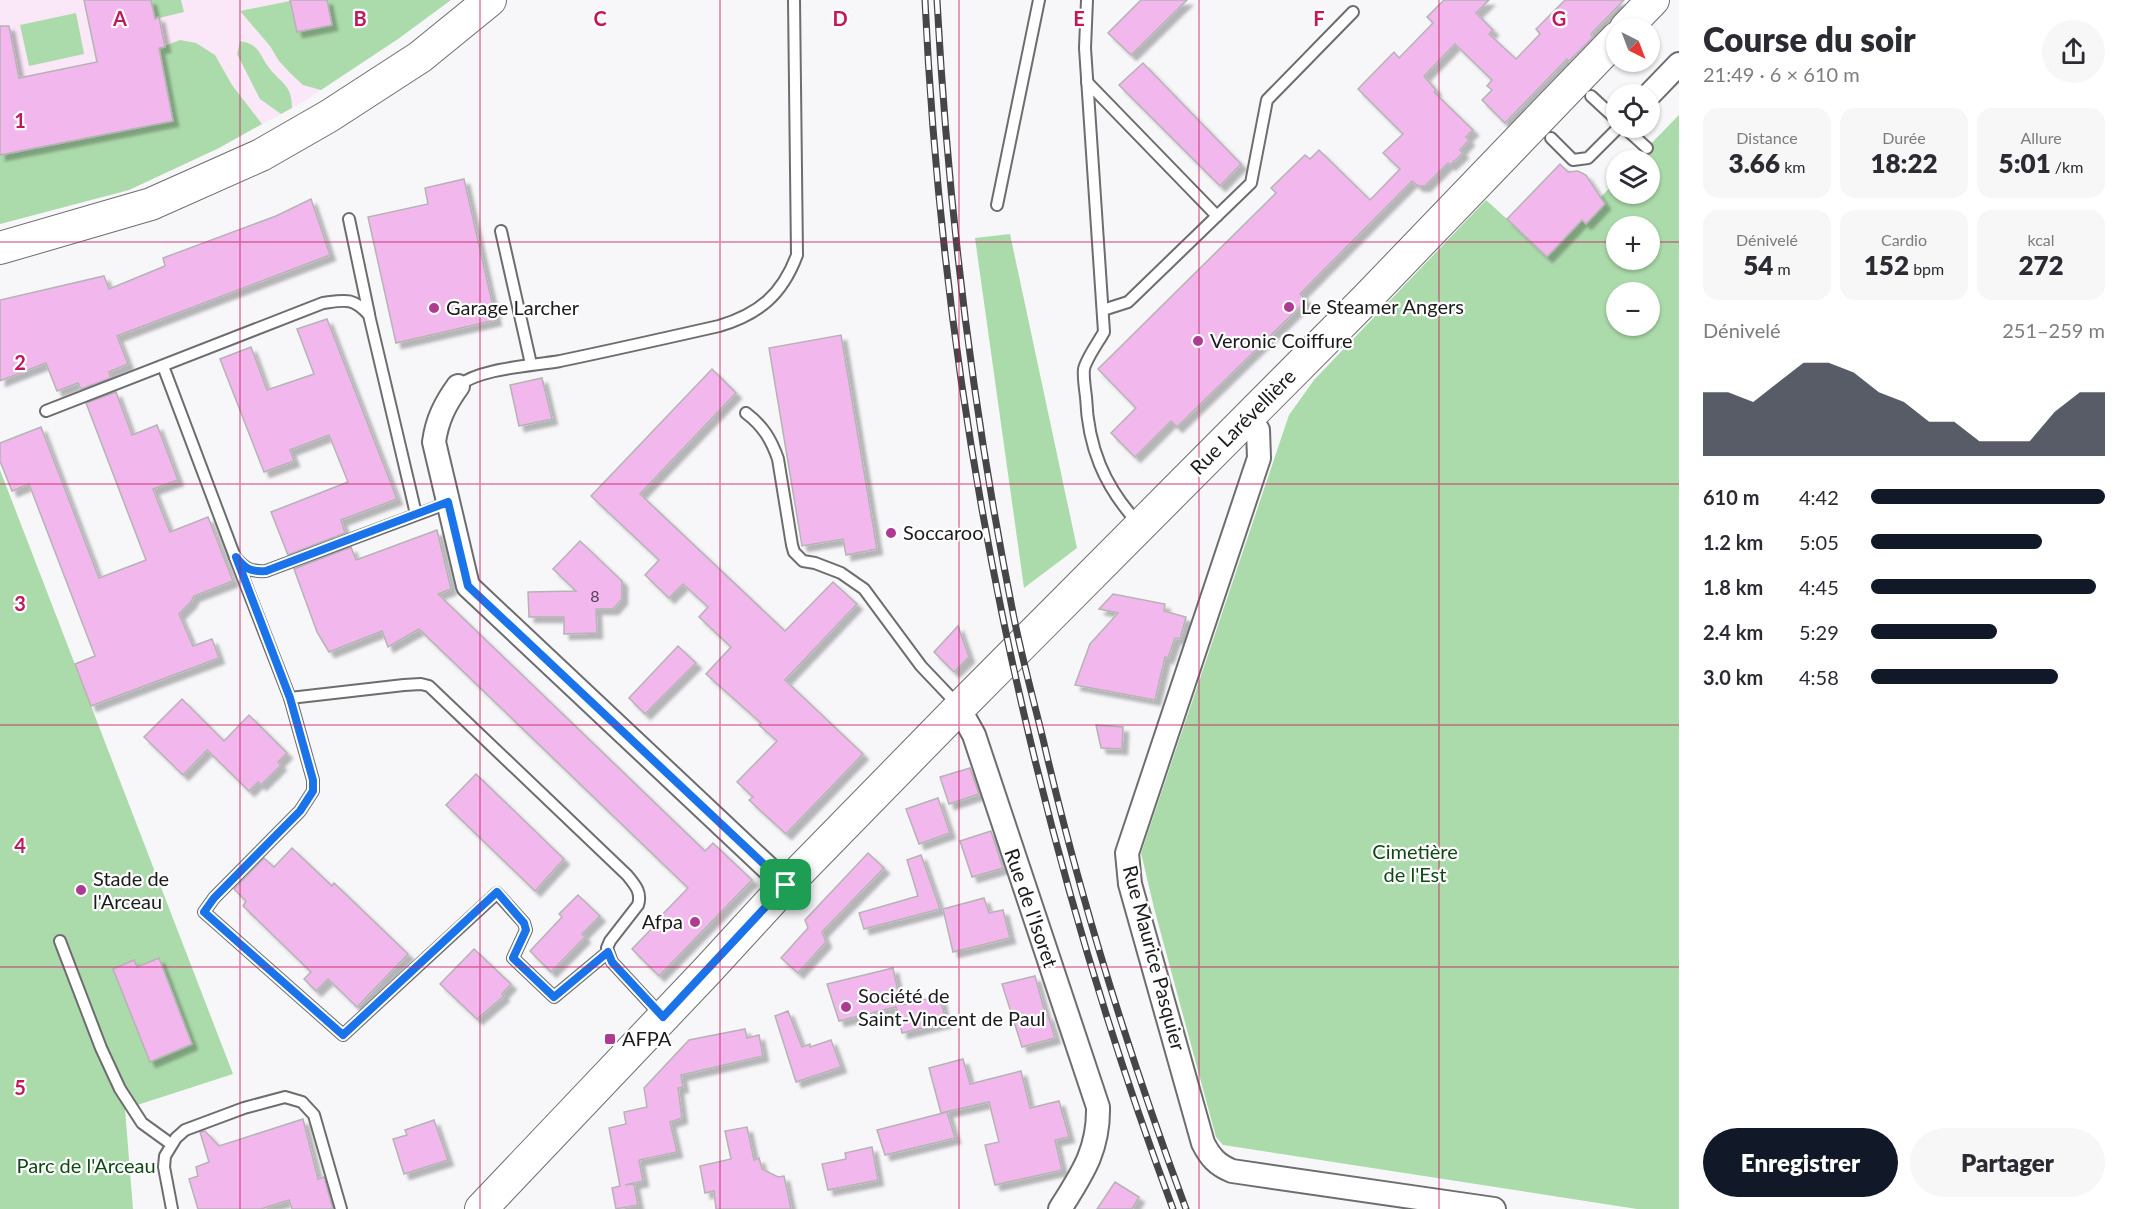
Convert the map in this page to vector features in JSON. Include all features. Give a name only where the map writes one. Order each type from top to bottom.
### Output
[{"type":"street","points":[[0,248],[151,204],[261,156],[420,57],[489,0]]},
{"type":"street","points":[[1636,18],[1653,0]]},
{"type":"street","name":"Rue Larévellière","points":[[481,1209],[786,885],[1366,298],[1606,49]]},
{"type":"street","points":[[1660,84],[1679,64]]},
{"type":"street","points":[[458,386],[445,403],[436,426],[434,442],[468,586],[786,885]]},
{"type":"street","name":"Rue Maurice Pasquier","points":[[1248,416],[1258,430],[1259,458],[1127,853],[1130,884],[1203,1143],[1210,1156],[1220,1167],[1232,1171],[1494,1209]]},
{"type":"street","name":"Rue de l'Isoret","points":[[962,705],[1098,1107],[1098,1125],[1090,1160],[1060,1209]]},
{"type":"lane","points":[[458,386],[466,379],[531,364],[558,361],[719,327],[751,313],[770,301],[779,291],[790,274],[797,255],[794,0]]},
{"type":"lane","points":[[997,205],[1039,0]]},
{"type":"lane","points":[[1087,0],[1085,48],[1104,332],[1084,368],[1087,424],[1096,456],[1108,484],[1124,508],[1140,526]]},
{"type":"lane","points":[[1103,310],[1128,302],[1251,183],[1267,100],[1353,12]]},
{"type":"lane","points":[[1087,82],[1217,216]]},
{"type":"lane","points":[[1591,96],[1606,110]]},
{"type":"lane","points":[[1551,138],[1573,159],[1588,158],[1608,138]]},
{"type":"lane","points":[[1636,138],[1647,148]]},
{"type":"lane","points":[[349,219],[416,514]]},
{"type":"lane","points":[[501,231],[531,364]]},
{"type":"lane","points":[[46,411],[323,303],[347,300],[360,305],[369,315]]},
{"type":"lane","points":[[163,366],[290,698],[313,780],[313,791],[300,811],[214,898],[204,912],[343,1035],[497,892],[524,923],[526,930],[513,958],[554,997],[608,952]]},
{"type":"lane","points":[[746,413],[762,428],[774,448],[794,552],[803,561],[841,573],[864,589],[921,666],[962,705]]},
{"type":"lane","points":[[236,557],[252,572],[266,571],[448,502]]},
{"type":"lane","points":[[290,698],[404,685],[429,686],[638,888],[640,899],[638,905],[610,940],[608,952],[612,962],[663,1017]]},
{"type":"lane","points":[[60,941],[101,1048],[120,1089],[142,1123],[171,1144]]},
{"type":"lane","points":[[172,1209],[164,1167],[165,1156],[171,1144],[185,1130],[244,1108],[285,1097],[294,1098],[309,1108],[314,1115],[341,1209]]},
{"type":"shaded area","points":[[0,0],[451,0],[398,39],[298,105],[219,148],[129,190],[0,224]]},
{"type":"green space","points":[[151,0],[181,0],[184,12],[155,19]]},
{"type":"green space","points":[[327,0],[451,0],[398,39],[321,90],[303,85],[291,74],[240,11],[290,1],[297,32],[332,25]]},
{"type":"green space","points":[[76,13],[84,54],[29,66],[20,25]]},
{"type":"green space","points":[[180,40],[196,43],[215,55],[232,85],[262,124],[219,148],[129,190],[0,224],[0,155],[172,121],[159,48]]},
{"type":"green space","points":[[240,41],[256,48],[270,69],[286,86],[292,100],[292,108],[281,114],[260,99],[237,54]]},
{"type":"green space","name":"Cimetière de l'Est","points":[[1679,115],[1679,1209],[1637,1209],[1223,1145],[1216,1137],[1141,853],[1289,415],[1314,380],[1486,200],[1507,219],[1560,164],[1570,173],[1578,171],[1586,175],[1597,201],[1606,192],[1606,204],[1660,204],[1660,150],[1645,150],[1657,138],[1660,138],[1660,134]]},
{"type":"green space","points":[[1010,234],[1077,548],[1024,588],[975,238]]},
{"type":"green space","name":"Stade de l'Arceau","points":[[0,470],[233,1074],[125,1109],[133,1209],[0,1209]]},
{"type":"building","points":[[84,0],[151,0],[155,19],[159,17],[165,47],[159,48],[173,121],[0,155],[0,26],[9,26],[19,78],[97,62]]},
{"type":"building","points":[[290,0],[327,0],[332,25],[297,32]]},
{"type":"building","points":[[1141,0],[1187,0],[1131,55],[1108,33]]},
{"type":"building","points":[[1444,0],[1489,0],[1476,13],[1493,30],[1489,34],[1516,59],[1540,34],[1536,29],[1565,0],[1624,0],[1591,34],[1593,37],[1569,61],[1567,59],[1505,123],[1482,100],[1492,90],[1487,86],[1492,80],[1455,44],[1424,76],[1436,90],[1434,92],[1473,130],[1466,137],[1469,140],[1460,150],[1463,153],[1450,165],[1448,163],[1425,186],[1418,186],[1412,181],[1300,294],[1307,300],[1177,427],[1171,421],[1135,457],[1111,433],[1136,408],[1098,369],[1276,193],[1271,188],[1305,155],[1310,159],[1319,150],[1370,200],[1400,169],[1383,153],[1403,134],[1358,89],[1394,52],[1399,58],[1433,23],[1427,17]]},
{"type":"building","points":[[1143,63],[1241,164],[1220,186],[1119,85]]},
{"type":"building","points":[[1560,164],[1568,172],[1578,171],[1586,175],[1605,204],[1586,224],[1582,220],[1547,257],[1507,219]]},
{"type":"building","points":[[464,179],[496,320],[396,343],[368,217],[428,204],[425,188]]},
{"type":"building","points":[[311,199],[330,255],[117,336],[128,364],[109,372],[111,378],[81,389],[78,383],[57,391],[46,363],[0,381],[0,300],[104,276],[109,289],[165,266],[163,258],[276,216]]},
{"type":"building","points":[[327,319],[397,499],[341,520],[345,533],[288,555],[271,512],[348,482],[329,435],[290,450],[294,461],[264,472],[220,359],[251,347],[267,390],[314,374],[297,329]]},
{"type":"building","points":[[841,335],[877,549],[846,555],[843,539],[802,546],[769,348]]},
{"type":"building","points":[[712,369],[736,393],[640,494],[785,631],[833,582],[857,604],[785,680],[863,754],[786,834],[749,800],[753,797],[737,782],[777,741],[759,725],[761,723],[706,674],[731,647],[699,617],[708,607],[683,584],[669,598],[645,575],[659,560],[591,496]]},
{"type":"building","points":[[542,378],[552,419],[519,426],[510,385]]},
{"type":"building","points":[[116,392],[132,435],[157,425],[178,480],[153,489],[170,532],[208,517],[233,581],[194,596],[179,614],[193,646],[212,639],[219,658],[91,706],[75,664],[95,656],[29,484],[12,491],[0,461],[0,443],[41,427],[99,578],[146,560],[86,403]]},
{"type":"building","points":[[437,530],[451,589],[438,594],[705,851],[713,843],[752,880],[659,976],[632,949],[688,888],[419,629],[388,647],[382,631],[329,652],[317,632],[294,569],[351,547],[356,560]]},
{"type":"building","points":[[580,541],[622,581],[622,599],[613,609],[596,609],[597,633],[564,634],[564,617],[529,617],[528,592],[576,591],[553,569]]},
{"type":"building","points":[[1113,594],[1165,604],[1164,611],[1186,617],[1180,639],[1175,638],[1168,658],[1165,657],[1155,700],[1075,685],[1090,644],[1118,613],[1099,609]]},
{"type":"building","points":[[958,626],[969,657],[954,672],[934,652]]},
{"type":"building","points":[[678,646],[696,663],[645,714],[629,698]]},
{"type":"building","points":[[182,699],[224,741],[249,715],[287,753],[278,762],[281,765],[261,785],[258,782],[249,791],[207,750],[183,775],[144,737]]},
{"type":"building","points":[[1096,725],[1123,727],[1122,749],[1101,748]]},
{"type":"building","points":[[970,768],[979,794],[949,804],[940,777]]},
{"type":"building","points":[[476,774],[564,859],[535,891],[446,805]]},
{"type":"building","points":[[938,798],[950,833],[919,844],[906,809]]},
{"type":"building","points":[[991,831],[1003,868],[972,877],[960,841]]},
{"type":"building","points":[[292,848],[332,886],[334,883],[408,954],[357,1007],[328,979],[316,991],[304,979],[311,972],[243,906],[246,901],[234,889],[264,858],[274,867]]},
{"type":"building","points":[[868,853],[884,868],[822,932],[826,942],[798,973],[781,958],[808,928],[805,920]]},
{"type":"building","points":[[921,855],[940,909],[864,929],[859,913],[918,896],[907,860]]},
{"type":"building","points":[[578,895],[600,916],[582,934],[585,937],[551,972],[530,951],[562,917],[559,914]]},
{"type":"building","points":[[984,898],[989,913],[1003,910],[1010,938],[953,952],[943,909]]},
{"type":"building","points":[[474,949],[511,984],[502,994],[504,996],[477,1019],[440,984]]},
{"type":"building","points":[[159,958],[192,1044],[150,1062],[113,969],[134,960],[137,967]]},
{"type":"building","points":[[893,968],[901,1005],[940,996],[946,1022],[902,1033],[896,1007],[839,1021],[827,984]]},
{"type":"building","points":[[1035,976],[1046,1016],[1048,1015],[1055,1038],[1022,1047],[1002,984]]},
{"type":"building","points":[[788,1011],[802,1047],[810,1044],[810,1047],[831,1040],[841,1067],[796,1082],[775,1016]]},
{"type":"building","points":[[745,1029],[747,1038],[759,1035],[763,1056],[681,1075],[683,1087],[678,1088],[682,1118],[670,1122],[677,1152],[639,1160],[643,1181],[625,1185],[634,1184],[638,1205],[616,1209],[612,1188],[620,1186],[609,1128],[626,1124],[624,1112],[647,1107],[644,1088],[689,1040]]},
{"type":"building","points":[[963,1059],[970,1084],[1021,1071],[1030,1108],[1059,1101],[1069,1137],[1055,1140],[1062,1170],[995,1185],[985,1145],[999,1142],[989,1102],[941,1113],[929,1068]]},
{"type":"building","points":[[947,1112],[955,1138],[885,1155],[877,1130]]},
{"type":"building","points":[[303,1119],[318,1179],[324,1177],[333,1209],[292,1209],[289,1200],[261,1209],[198,1209],[189,1179],[198,1176],[196,1167],[209,1162],[200,1132],[205,1131],[219,1146]]},
{"type":"building","points":[[434,1120],[448,1160],[404,1174],[393,1139],[407,1135],[405,1130]]},
{"type":"building","points":[[747,1127],[754,1160],[759,1158],[762,1169],[778,1177],[784,1176],[791,1209],[716,1209],[714,1191],[705,1193],[700,1166],[731,1159],[725,1131]]},
{"type":"building","points":[[872,1147],[878,1180],[828,1190],[822,1164],[846,1159],[845,1153]]},
{"type":"building","points":[[1115,1182],[1139,1197],[1132,1209],[1097,1209]]},
{"type":"railway","points":[[925,0],[935,155],[952,309],[974,462],[1002,614],[1036,765],[1076,915],[1122,1063],[1173,1209]]},
{"type":"railway","points":[[937,0],[948,155],[964,310],[986,464],[1014,618],[1057,799],[1089,917],[1125,1035],[1186,1209]]},
{"type":"place","name":"Le Steamer Angers","points":[[1289,307]]},
{"type":"place","name":"Garage Larcher","points":[[434,308]]},
{"type":"place","name":"Veronic Coiffure","points":[[1198,341]]},
{"type":"place","name":"Soccaroo","points":[[891,533]]},
{"type":"place","name":"Stade de l'Arceau","points":[[81,890]]},
{"type":"place","name":"Afpa","points":[[695,922]]},
{"type":"place","name":"Société de Saint-Vincent de Paul","points":[[846,1007]]},
{"type":"place","name":"AFPA","points":[[610,1039]]},
{"type":"route","points":[[448,502],[468,586],[786,885],[663,1017],[612,962],[608,952],[554,997],[513,958],[526,930],[524,923],[497,892],[343,1035],[204,912],[214,898],[300,811],[313,791],[313,780],[290,698],[236,557],[252,572],[266,571],[448,502]]},
{"type":"park label","name":"Parc de l'Arceau","points":[[86,1166]]}]
